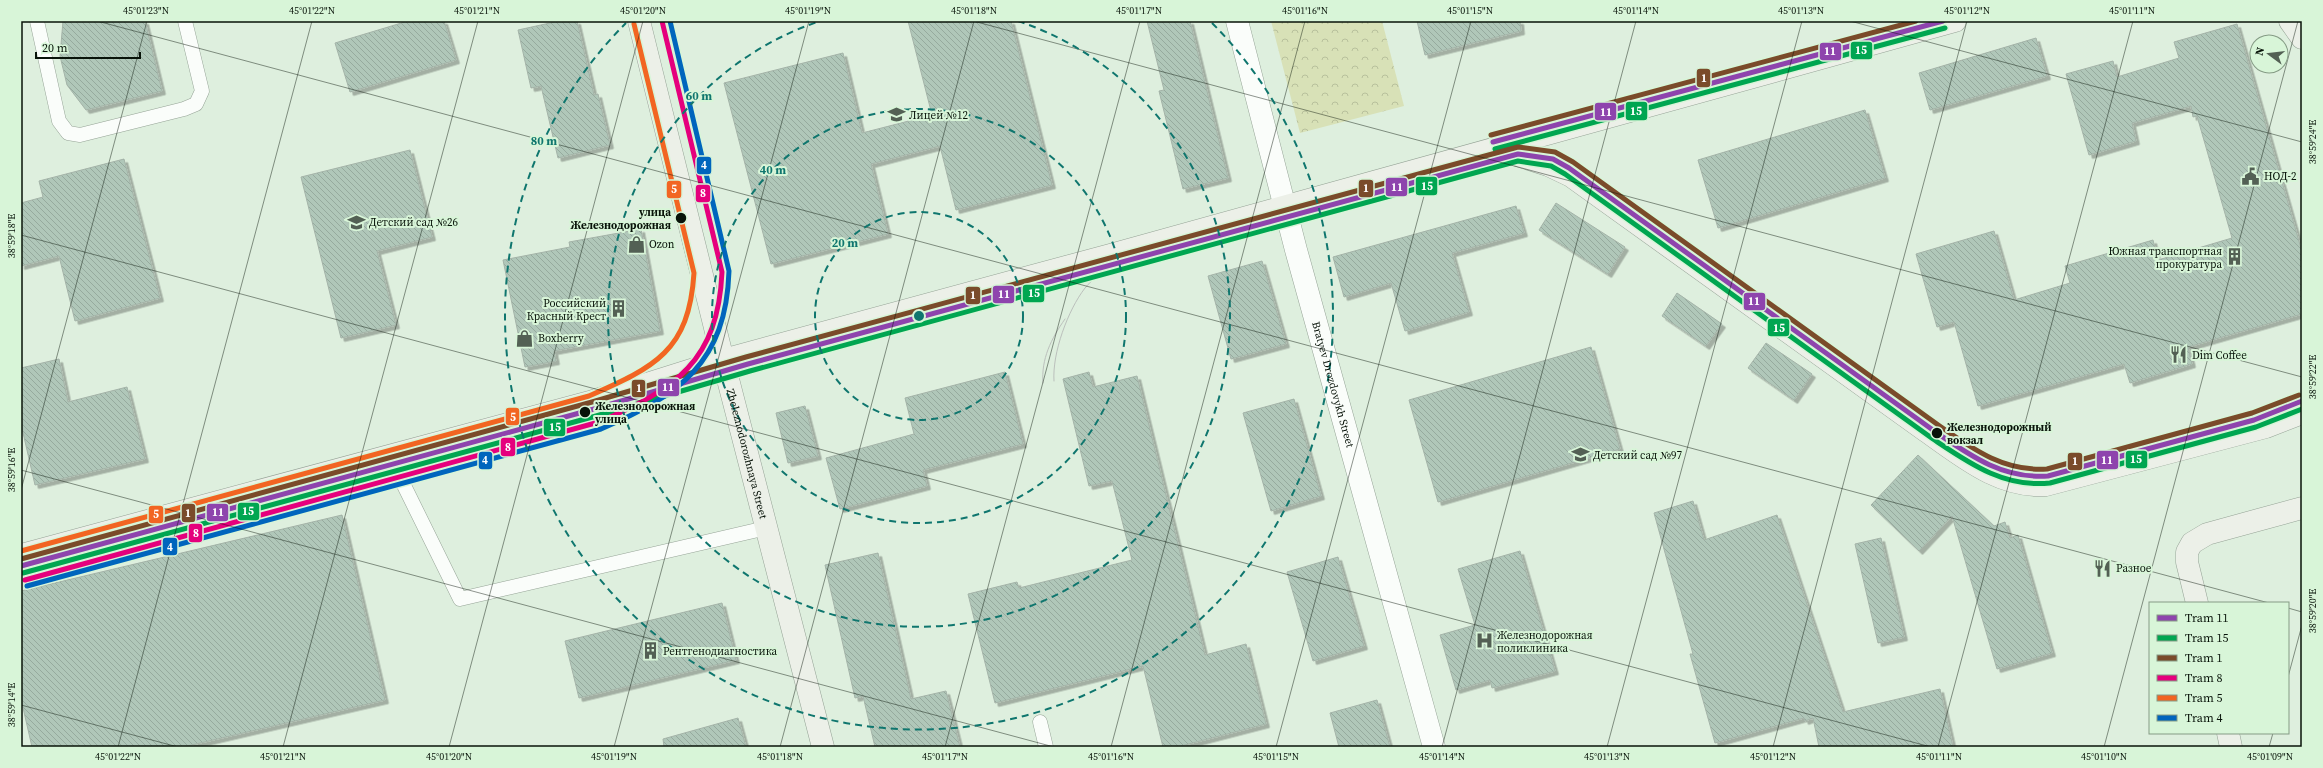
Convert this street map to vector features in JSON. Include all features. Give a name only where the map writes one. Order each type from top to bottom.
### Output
[{"type":"street","name":"Zheleznodorozhnaya Street","points":[[639,21],[723,360],[823,747]]},
{"type":"street","name":"Bratyev Drozdovykh Street","points":[[1237,21],[1284,206],[1434,747]]},
{"type":"street","points":[[21,555],[593,401],[723,360],[1955,21]]},
{"type":"street","points":[[2290,21],[2302,38]]},
{"type":"street","points":[[1495,148],[1548,165],[1571,176],[1932,436],[1974,464],[2000,478],[2033,486],[2046,485],[2266,427],[2302,413]]},
{"type":"street","points":[[2197,602],[2187,562],[2187,552],[2192,543],[2207,534],[2302,508]]},
{"type":"street","points":[[2228,734],[2232,747]]},
{"type":"lane","points":[[37,21],[59,121],[68,133],[80,135],[184,109],[196,104],[202,91],[185,21]]},
{"type":"lane","points":[[389,455],[460,599],[766,528]]},
{"type":"lane","points":[[1040,722],[1046,747]]},
{"type":"green space","points":[[1271,21],[1382,21],[1404,106],[1300,133]]},
{"type":"building","points":[[63,21],[145,21],[162,91],[86,110],[67,85],[60,56]]},
{"type":"building","points":[[408,21],[444,21],[456,60],[350,92],[335,43]]},
{"type":"building","points":[[559,21],[577,21],[594,95],[598,94],[610,145],[558,158],[541,86],[531,88],[518,30]]},
{"type":"building","points":[[908,21],[1011,21],[1052,185],[956,210],[940,146],[871,164],[888,234],[771,264],[724,83],[843,53],[862,133],[932,115]]},
{"type":"building","points":[[1147,21],[1190,21],[1228,178],[1183,189],[1159,91],[1164,90]]},
{"type":"building","points":[[1417,21],[1520,21],[1521,31],[1425,55]]},
{"type":"building","name":"Южная транспортная прокуратура","points":[[2237,24],[2249,66],[2249,74],[2251,74],[2302,252],[2302,314],[2188,347],[2192,364],[2130,383],[2124,364],[1978,406],[1954,322],[1937,327],[1916,254],[1994,231],[2014,300],[2070,283],[2065,266],[2153,240],[2158,260],[2232,238],[2197,116],[2193,117],[2191,106],[2132,123],[2136,141],[2089,155],[2066,74],[2113,61],[2117,77],[2179,58],[2174,42]]},
{"type":"building","points":[[2036,38],[2047,76],[1930,110],[1919,73]]},
{"type":"building","points":[[1865,110],[1885,178],[1718,228],[1698,160]]},
{"type":"building","points":[[410,150],[432,237],[377,251],[396,325],[341,338],[301,177]]},
{"type":"building","points":[[124,159],[160,298],[75,321],[59,256],[21,266],[21,203],[43,197],[39,181]]},
{"type":"building","points":[[1556,203],[1625,247],[1608,274],[1539,230]]},
{"type":"building","points":[[1516,206],[1524,233],[1452,253],[1469,312],[1405,331],[1391,283],[1344,297],[1333,257]]},
{"type":"building","points":[[641,229],[660,331],[554,351],[556,361],[525,367],[503,260],[570,247],[569,242]]},
{"type":"building","points":[[1262,261],[1286,344],[1231,359],[1208,276]]},
{"type":"building","points":[[1677,293],[1722,324],[1706,346],[1662,316]]},
{"type":"building","points":[[1766,343],[1812,374],[1794,400],[1748,368]]},
{"type":"building","points":[[1591,347],[1620,449],[1438,502],[1409,400]]},
{"type":"building","points":[[59,359],[68,402],[127,387],[145,459],[35,485],[21,424],[21,368]]},
{"type":"building","points":[[1005,372],[1023,444],[923,470],[927,486],[840,509],[826,458],[914,434],[905,398]]},
{"type":"building","points":[[1089,372],[1093,387],[1137,376],[1205,655],[1246,644],[1266,724],[1177,747],[1163,747],[1143,666],[995,703],[968,594],[1017,582],[1019,588],[1132,560],[1112,481],[1089,486],[1063,379]]},
{"type":"building","points":[[1294,399],[1321,496],[1271,511],[1243,413]]},
{"type":"building","points":[[805,406],[818,456],[788,463],[776,413]]},
{"type":"building","points":[[1918,455],[1994,526],[2005,522],[2010,538],[2018,535],[2052,653],[1997,669],[1952,516],[1919,551],[1871,505]]},
{"type":"building","points":[[1693,501],[1704,540],[1777,515],[1843,712],[1940,689],[1953,747],[1819,747],[1813,718],[1805,721],[1804,718],[1715,743],[1690,654],[1693,654],[1654,513]]},
{"type":"building","points":[[342,515],[385,700],[183,747],[32,747],[21,699],[21,591]]},
{"type":"building","points":[[1881,538],[1904,637],[1878,643],[1855,544]]},
{"type":"building","points":[[1520,551],[1555,671],[1492,688],[1490,680],[1456,690],[1440,635],[1475,625],[1458,569]]},
{"type":"building","points":[[878,553],[911,699],[946,691],[960,747],[875,747],[863,696],[855,698],[825,565]]},
{"type":"building","points":[[1338,557],[1364,646],[1313,661],[1287,572]]},
{"type":"building","name":"Рентгенодиагностика","points":[[722,603],[736,660],[579,698],[565,641]]},
{"type":"building","points":[[1377,700],[1390,747],[1339,747],[1330,713]]},
{"type":"building","points":[[738,718],[746,747],[664,747],[663,739]]},
{"type":"tram line","name":"8","points":[[25,580],[599,422],[626,410],[671,384],[688,368],[702,350],[712,328],[719,303],[722,272],[662,21]]},
{"type":"tram line","name":"4","points":[[27,586],[601,429],[654,403],[694,372],[708,352],[719,330],[726,303],[729,271],[670,21]]},
{"type":"tram line","name":"1","points":[[1491,135],[1916,21]]},
{"type":"tram line","name":"11","points":[[1493,142],[1943,21]]},
{"type":"tram line","name":"5","points":[[21,551],[589,396],[633,376],[650,365],[664,353],[676,339],[685,321],[691,299],[694,273],[634,24]]},
{"type":"tram line","name":"15","points":[[1495,149],[1945,28]]},
{"type":"tram line","name":"1","points":[[21,559],[592,402],[746,357],[1518,147],[1555,152],[1573,162],[1941,427],[1978,451],[2004,463],[2017,467],[2047,469],[2252,413],[2299,395]]},
{"type":"tram line","name":"11","points":[[21,566],[594,409],[748,364],[1518,154],[1553,159],[1569,168],[1937,433],[1976,458],[2003,470],[2017,474],[2048,476],[2254,420],[2302,401]]},
{"type":"tram line","name":"15","points":[[23,573],[596,416],[750,371],[1518,161],[1551,166],[1565,174],[1933,439],[1974,465],[2002,478],[2033,484],[2050,483],[2256,427],[2302,409]]},
{"type":"tram line","points":[[1054,381],[1054,370],[1058,345],[1073,308],[1088,284],[1115,265]]},
{"type":"tram line","points":[[1043,383],[1045,357],[1055,334],[1065,319]]},
{"type":"place","name":"Лицей №12","points":[[896,115]]},
{"type":"place","name":"НОД-2","points":[[2251,176]]},
{"type":"place","name":"улица Железнодорожная","points":[[681,218]]},
{"type":"place","name":"Детский сад №26","points":[[356,222]]},
{"type":"place","name":"Ozon","points":[[636,244]]},
{"type":"place","name":"Южная транспортная прокуратура","points":[[2235,257]]},
{"type":"place","name":"Российский Красный Крест","points":[[619,309]]},
{"type":"place","name":"Boxberry","points":[[525,338]]},
{"type":"place","name":"Dim Coffee","points":[[2179,355]]},
{"type":"place","name":"Железнодорожная улица","points":[[585,412]]},
{"type":"place","name":"Железнодорожный вокзал","points":[[1937,433]]},
{"type":"place","name":"Детский сад №97","points":[[1580,455]]},
{"type":"place","name":"Разное","points":[[2103,568]]},
{"type":"place","name":"Железнодорожная поликлиника","points":[[1484,641]]},
{"type":"place","name":"Рентгенодиагностика","points":[[650,651]]}]
